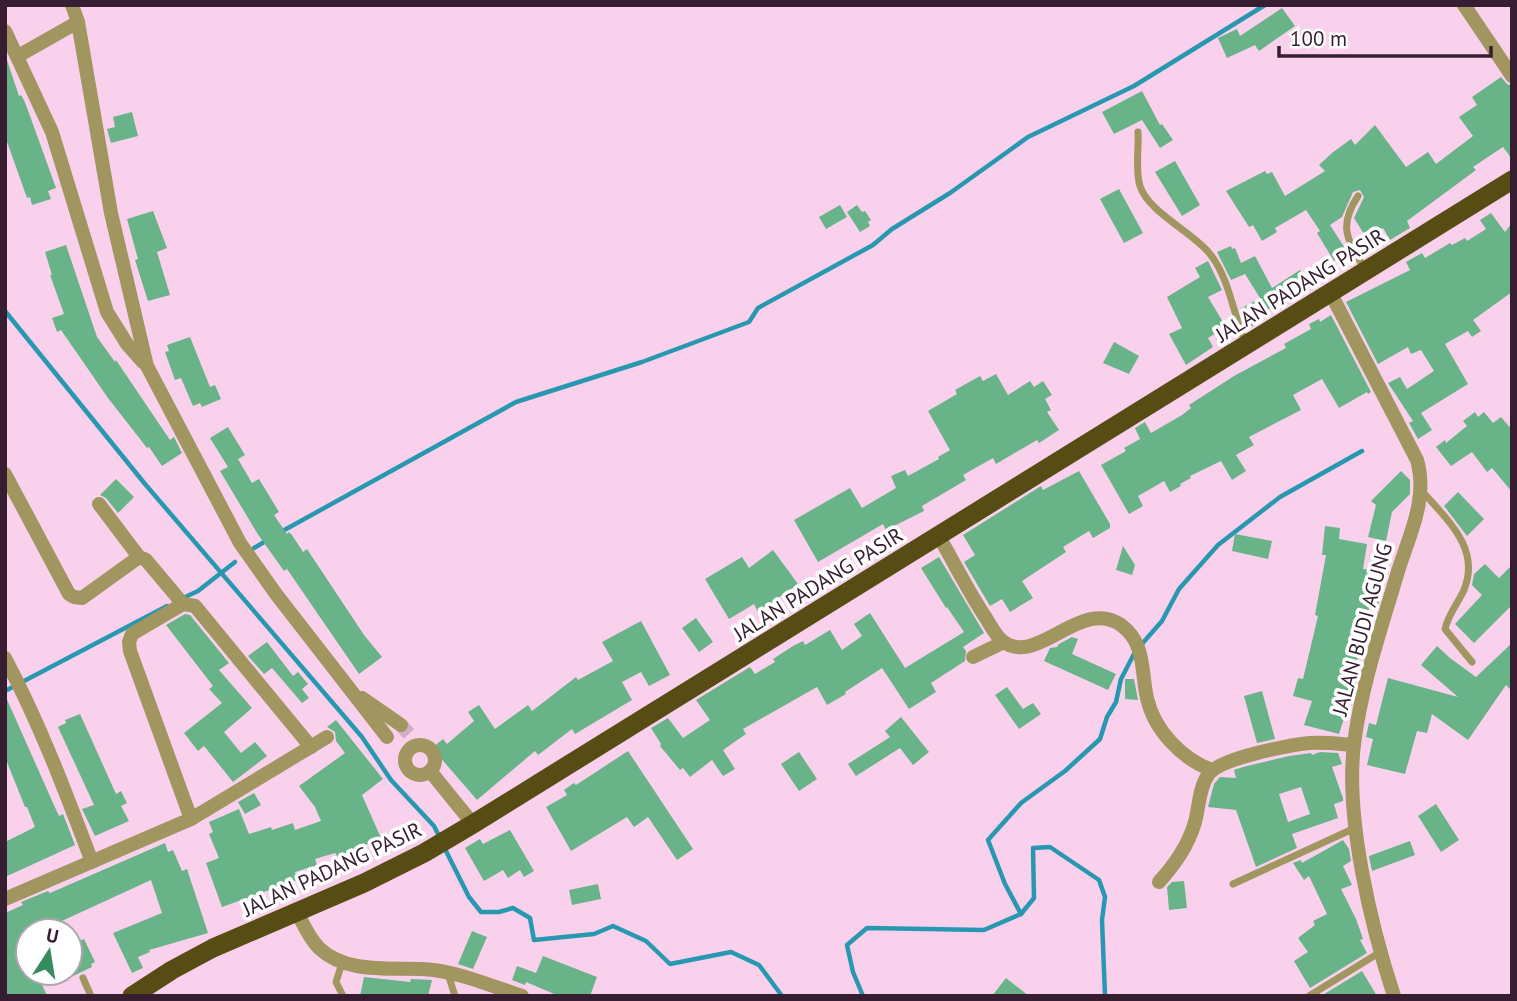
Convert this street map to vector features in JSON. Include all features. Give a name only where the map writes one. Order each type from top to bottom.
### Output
[{"type":"highway","name":"JALAN PADANG PASIR","points":[[132,996],[213,948],[364,883],[424,853],[1512,180]]},
{"type":"street","points":[[72,5],[78,22],[111,213],[147,366],[240,543],[276,594],[350,689],[405,759],[409,769],[419,775],[430,771],[434,766],[431,750],[350,689]]},
{"type":"street","points":[[1464,5],[1512,76]]},
{"type":"street","points":[[18,56],[78,22]]},
{"type":"street","points":[[5,31],[52,131],[107,312],[127,344],[147,366]]},
{"type":"street","name":"JALAN BUDI AGUNG","points":[[1330,292],[1417,460],[1422,491],[1364,695],[1354,745],[1352,797],[1355,828],[1372,914],[1394,996]]},
{"type":"street","points":[[5,474],[71,596],[82,597],[139,557]]},
{"type":"street","points":[[99,504],[139,557],[146,560],[179,599],[198,608],[311,747]]},
{"type":"street","points":[[938,534],[971,594],[1004,642],[1015,646],[1030,646],[1079,622],[1097,619],[1122,625],[1138,647],[1147,699],[1160,728],[1186,755],[1212,770]]},
{"type":"street","points":[[179,599],[132,634],[128,642],[191,819]]},
{"type":"street","points":[[973,657],[1004,642]]},
{"type":"street","points":[[5,658],[56,766],[92,862]]},
{"type":"street","points":[[5,899],[191,819],[327,737]]},
{"type":"street","points":[[405,759],[412,747],[421,745]]},
{"type":"street","points":[[1159,882],[1178,861],[1189,840],[1204,785],[1212,770],[1242,758],[1299,745],[1354,745]]},
{"type":"street","points":[[430,771],[466,828]]},
{"type":"street","points":[[297,912],[311,939],[339,962],[361,967],[448,973],[523,996]]},
{"type":"lane","points":[[1138,132],[1140,187],[1148,200],[1209,252],[1227,288],[1247,345]]},
{"type":"lane","points":[[1359,196],[1347,212],[1347,231],[1366,272]]},
{"type":"lane","points":[[1422,491],[1457,533],[1468,552],[1468,575],[1464,589],[1445,629],[1472,662]]},
{"type":"lane","points":[[1233,884],[1355,828]]},
{"type":"lane","points":[[1309,996],[1382,951]]},
{"type":"lane","points":[[339,962],[336,982],[343,996]]},
{"type":"lane","points":[[448,973],[455,996]]},
{"type":"building","points":[[1282,8],[1295,26],[1259,51],[1255,45],[1227,58],[1218,38],[1237,29],[1240,36]]},
{"type":"building","points":[[7,60],[56,188],[48,191],[51,199],[32,205],[30,197],[27,198],[5,136]]},
{"type":"building","points":[[1501,77],[1512,86],[1512,159],[1503,147],[1473,167],[1476,170],[1407,221],[1410,228],[1390,240],[1383,228],[1367,239],[1354,218],[1364,197],[1360,190],[1353,192],[1342,217],[1330,225],[1348,253],[1334,261],[1317,233],[1320,231],[1306,210],[1275,228],[1277,232],[1262,241],[1253,225],[1249,227],[1226,191],[1265,171],[1267,174],[1272,172],[1285,196],[1325,171],[1319,165],[1332,153],[1351,139],[1355,145],[1375,125],[1406,167],[1428,152],[1436,164],[1473,136],[1459,117],[1477,105],[1472,97]]},
{"type":"building","points":[[1142,91],[1160,125],[1162,124],[1173,140],[1160,148],[1142,120],[1114,134],[1102,112]]},
{"type":"building","points":[[132,112],[138,136],[111,143],[107,129],[115,127],[113,117]]},
{"type":"building","points":[[1175,161],[1200,205],[1182,216],[1155,172]]},
{"type":"building","points":[[1119,189],[1143,233],[1124,243],[1100,199]]},
{"type":"building","points":[[840,205],[847,217],[826,229],[819,217]]},
{"type":"building","points":[[857,205],[871,220],[868,222],[870,226],[860,232],[847,212]]},
{"type":"building","points":[[153,211],[167,248],[157,252],[170,295],[148,301],[135,260],[138,259],[127,219]]},
{"type":"building","points":[[1491,213],[1505,232],[1512,223],[1512,292],[1473,320],[1481,331],[1472,337],[1468,331],[1445,344],[1468,384],[1421,413],[1432,430],[1418,439],[1409,423],[1413,421],[1388,383],[1400,377],[1407,389],[1434,371],[1421,350],[1411,354],[1408,347],[1378,364],[1346,302],[1410,270],[1406,262],[1422,253],[1425,258],[1450,243],[1452,245],[1465,238],[1467,241],[1486,229],[1480,220]]},
{"type":"building","points":[[66,245],[97,337],[115,362],[116,360],[170,440],[174,437],[182,453],[162,466],[108,398],[61,330],[57,332],[52,318],[64,314],[45,252]]},
{"type":"building","points":[[1231,246],[1232,249],[1235,248],[1241,263],[1255,256],[1272,288],[1300,270],[1310,286],[1257,316],[1260,322],[1250,327],[1240,309],[1260,298],[1245,274],[1231,280],[1217,252]]},
{"type":"building","points":[[1208,261],[1222,290],[1208,297],[1226,327],[1208,338],[1213,347],[1186,365],[1169,334],[1182,328],[1167,297],[1200,277],[1195,268]]},
{"type":"building","points":[[1331,315],[1371,392],[1339,408],[1322,379],[1293,395],[1301,410],[1249,437],[1254,445],[1236,455],[1246,471],[1232,480],[1221,461],[1190,476],[1181,486],[1170,492],[1164,481],[1138,496],[1143,506],[1129,514],[1101,465],[1126,451],[1124,448],[1140,439],[1135,428],[1145,422],[1151,433],[1182,415],[1191,408],[1189,405],[1234,376],[1286,348],[1284,344],[1311,329],[1309,324],[1319,319],[1320,322]]},
{"type":"building","points":[[190,337],[210,387],[215,385],[221,399],[202,407],[200,403],[193,406],[181,378],[175,380],[165,352],[169,351],[167,345]]},
{"type":"building","points":[[1114,342],[1139,356],[1129,374],[1103,363]]},
{"type":"building","points":[[996,374],[1008,395],[1030,381],[1034,387],[1043,381],[1052,395],[1045,399],[1051,410],[1047,412],[1059,430],[996,464],[993,458],[963,475],[966,480],[922,506],[924,511],[886,530],[883,524],[818,562],[794,520],[850,488],[862,508],[896,488],[891,476],[905,470],[908,476],[939,459],[938,457],[950,450],[928,411],[957,394],[955,390],[980,376],[983,381]]},
{"type":"building","points":[[1475,412],[1478,417],[1484,412],[1493,423],[1501,417],[1512,430],[1512,492],[1492,468],[1487,472],[1472,452],[1451,466],[1436,447],[1445,440],[1446,443],[1467,426],[1463,421]]},
{"type":"building","points":[[228,427],[245,455],[238,459],[252,483],[259,479],[279,512],[274,515],[287,534],[289,532],[292,535],[303,552],[307,549],[364,635],[382,657],[359,674],[287,569],[284,571],[257,533],[220,471],[228,467],[210,438]]},
{"type":"building","points":[[1079,471],[1110,528],[1093,538],[1089,531],[1063,547],[1066,552],[1022,581],[1033,598],[1010,612],[1002,599],[990,606],[964,562],[975,555],[963,535],[1041,486],[1043,490]]},
{"type":"building","points":[[1401,471],[1410,480],[1410,494],[1392,512],[1386,541],[1368,537],[1376,505],[1371,501]]},
{"type":"building","points":[[116,479],[134,497],[118,513],[106,498],[100,495]]},
{"type":"building","points":[[1458,492],[1484,519],[1467,536],[1444,506]]},
{"type":"building","points":[[1325,526],[1340,528],[1339,539],[1367,544],[1363,569],[1372,570],[1370,585],[1383,587],[1378,605],[1370,604],[1354,674],[1358,674],[1339,734],[1304,725],[1312,701],[1293,696],[1298,678],[1303,679],[1318,616],[1315,615],[1326,555],[1322,555]]},
{"type":"building","points":[[1235,534],[1272,541],[1268,559],[1232,551]]},
{"type":"building","points":[[1123,546],[1135,565],[1132,575],[1116,570]]},
{"type":"building","points":[[773,550],[798,584],[758,612],[754,604],[729,619],[705,579],[742,557],[749,568]]},
{"type":"building","points":[[939,557],[984,633],[963,647],[966,651],[965,661],[931,683],[936,692],[909,709],[882,668],[827,705],[817,687],[743,729],[746,734],[723,750],[735,769],[723,776],[712,760],[690,777],[683,768],[680,770],[660,746],[651,728],[668,718],[683,738],[710,720],[696,700],[750,667],[755,674],[775,662],[773,659],[793,646],[803,641],[805,645],[830,630],[842,650],[862,636],[854,624],[870,613],[905,668],[964,632],[921,568]]},
{"type":"building","points":[[1485,564],[1499,578],[1512,565],[1512,605],[1474,643],[1455,624],[1482,595],[1472,585],[1474,574]]},
{"type":"building","points":[[185,614],[190,615],[229,663],[219,670],[252,708],[224,732],[241,753],[255,742],[267,756],[233,782],[204,746],[198,751],[184,733],[222,703],[209,689],[213,686],[166,625]]},
{"type":"building","points":[[696,618],[713,642],[699,652],[682,628]]},
{"type":"building","points":[[641,621],[670,675],[649,686],[641,672],[622,682],[632,700],[575,734],[572,729],[538,755],[535,751],[477,800],[432,748],[443,739],[447,744],[474,721],[468,712],[479,705],[495,729],[528,705],[532,711],[576,677],[578,680],[613,661],[602,642]]},
{"type":"building","points":[[1072,637],[1078,639],[1072,654],[1116,674],[1108,690],[1044,661],[1050,648],[1057,647]]},
{"type":"building","points":[[267,642],[293,676],[298,672],[308,684],[302,689],[309,698],[302,703],[272,668],[264,674],[248,656]]},
{"type":"building","points":[[1512,643],[1512,691],[1506,685],[1468,740],[1432,714],[1427,733],[1417,731],[1405,774],[1367,765],[1373,739],[1366,737],[1369,723],[1376,725],[1388,678],[1458,697],[1421,665],[1437,646],[1476,677]]},
{"type":"building","points":[[1125,679],[1134,679],[1138,700],[1125,699]]},
{"type":"building","points":[[1007,687],[1023,709],[1033,703],[1041,714],[1019,729],[995,695]]},
{"type":"building","points":[[1262,691],[1275,739],[1257,743],[1244,696]]},
{"type":"building","points":[[5,695],[59,816],[63,814],[75,845],[5,877],[5,842],[35,827],[5,757]]},
{"type":"building","points":[[80,714],[116,794],[121,791],[127,803],[121,806],[129,821],[95,836],[82,809],[94,805],[58,727],[66,723],[65,720]]},
{"type":"building","points":[[901,717],[929,752],[913,765],[900,748],[856,776],[848,764],[890,737],[885,731]]},
{"type":"building","points":[[336,720],[383,779],[362,795],[381,838],[338,857],[335,853],[315,859],[317,865],[295,872],[297,880],[222,907],[206,863],[219,858],[209,834],[213,832],[209,822],[239,809],[249,834],[293,823],[295,830],[321,821],[315,807],[299,786],[345,753],[336,741],[335,732],[327,727]]},
{"type":"building","points":[[628,751],[693,849],[677,860],[648,817],[634,827],[627,817],[571,851],[546,807],[567,795],[564,790],[574,783],[576,785]]},
{"type":"building","points":[[799,752],[817,779],[799,791],[781,764]]},
{"type":"building","points":[[1320,752],[1338,753],[1342,764],[1332,767],[1343,798],[1343,801],[1334,804],[1338,818],[1292,834],[1297,848],[1256,867],[1236,810],[1208,807],[1214,784],[1220,777],[1236,778],[1234,770],[1243,767],[1289,756]],"holes":[[[1301,787],[1310,814],[1288,822],[1279,794]]]},
{"type":"building","points":[[254,793],[261,805],[245,814],[238,802]]},
{"type":"building","points":[[1436,804],[1459,840],[1441,852],[1418,816]]},
{"type":"building","points":[[510,830],[534,871],[524,877],[520,870],[508,878],[503,870],[484,881],[465,848],[480,839],[483,844]]},
{"type":"building","points":[[1343,840],[1349,849],[1351,861],[1343,866],[1352,885],[1341,889],[1356,919],[1363,939],[1360,940],[1367,953],[1310,988],[1294,961],[1308,952],[1298,938],[1315,925],[1313,921],[1327,914],[1309,876],[1304,880],[1293,863],[1301,860],[1302,863]]},
{"type":"building","points":[[1410,841],[1415,855],[1372,871],[1369,856]]},
{"type":"building","points":[[165,843],[168,852],[173,850],[182,871],[187,869],[208,933],[149,950],[150,952],[138,957],[143,968],[132,973],[113,933],[162,913],[151,880],[70,917],[14,917],[14,987],[43,987],[47,996],[5,996],[5,913],[23,905],[21,902],[48,891],[50,893]]},
{"type":"building","points":[[1184,881],[1187,908],[1169,910],[1167,887],[1172,882]]},
{"type":"building","points":[[598,884],[601,899],[572,905],[569,890]]},
{"type":"building","points":[[472,931],[487,937],[473,969],[458,964]]},
{"type":"building","points":[[84,939],[95,962],[91,964],[92,967],[84,971]]},
{"type":"building","points":[[543,956],[597,977],[590,996],[559,996],[526,982],[525,985],[512,980],[517,966],[536,973]]},
{"type":"building","points":[[1362,971],[1377,996],[1321,996]]},
{"type":"building","points":[[364,977],[410,982],[411,979],[432,980],[428,996],[360,996]]},
{"type":"building","points":[[1006,978],[1029,996],[992,996]]},
{"type":"waterway","points":[[279,533],[516,402],[642,362],[749,322],[758,308],[873,245],[892,229],[950,193],[1028,137],[1134,86],[1265,5]]},
{"type":"waterway","points":[[5,311],[145,484],[362,737],[391,780],[434,826],[439,836]]},
{"type":"waterway","points":[[1141,645],[1162,621],[1179,589],[1218,545],[1280,497],[1362,451]]},
{"type":"waterway","points":[[254,548],[269,539]]},
{"type":"waterway","points":[[181,599],[198,591],[235,562]]},
{"type":"waterway","points":[[5,691],[167,606]]},
{"type":"waterway","points":[[1021,914],[1005,884],[988,840],[1021,803],[1065,771],[1100,739],[1107,717],[1116,702],[1121,679],[1135,652]]},
{"type":"waterway","points":[[444,847],[469,897],[481,912],[499,912],[513,908],[530,918],[534,940],[594,934],[613,926],[646,941],[670,964],[731,952],[759,965],[782,996]]},
{"type":"waterway","points":[[863,996],[853,972],[847,945],[867,928],[984,930],[1021,914],[1034,898],[1033,848],[1050,847],[1099,880],[1105,897],[1102,920],[1105,996]]},
{"type":"tunnel","points":[[401,725],[409,734]]}]
